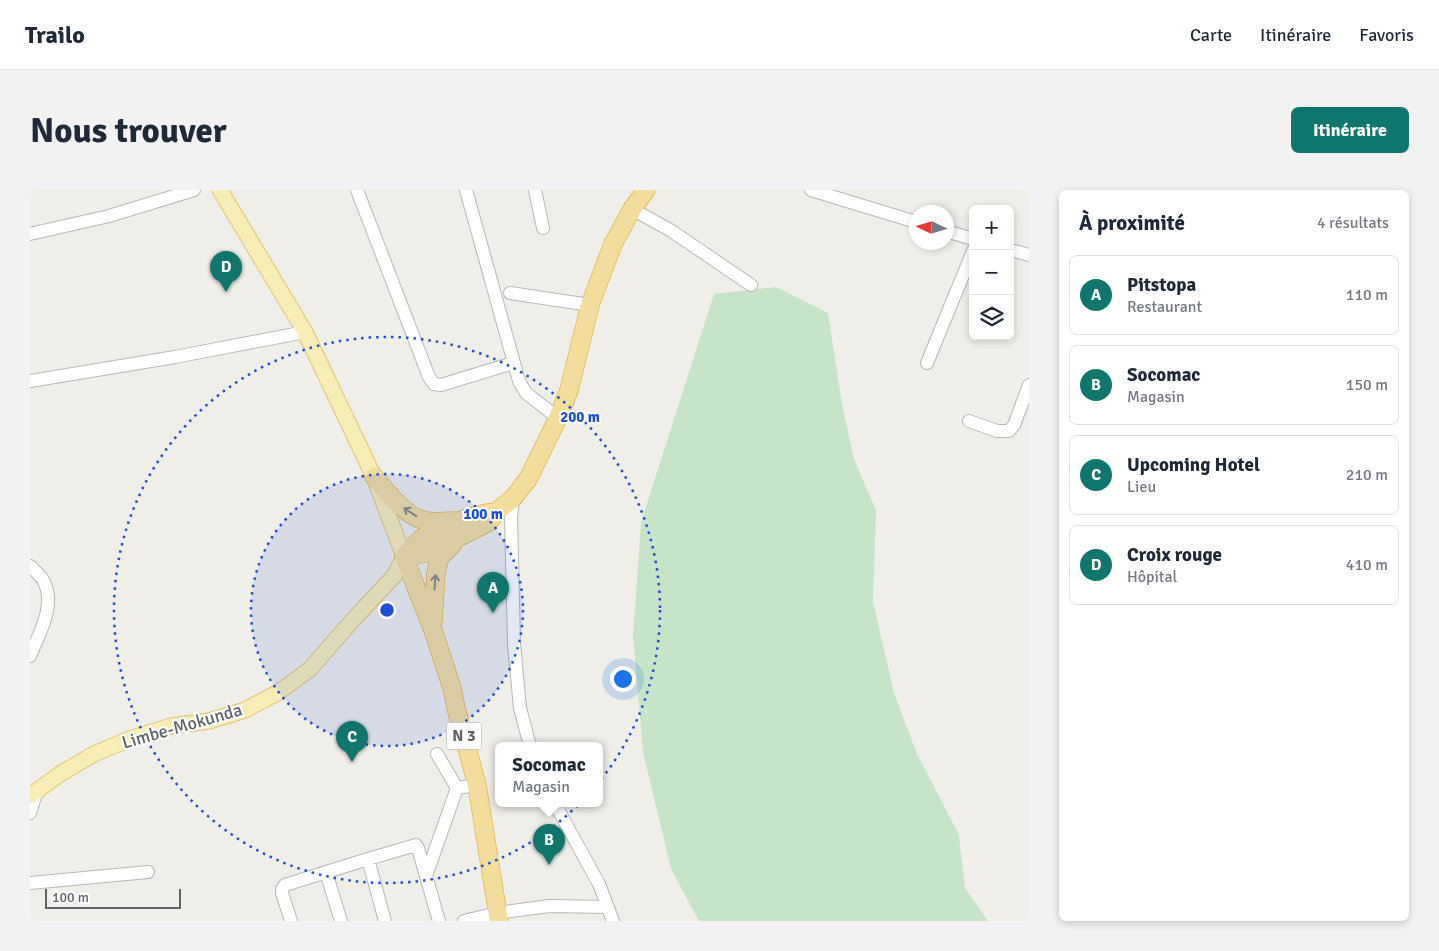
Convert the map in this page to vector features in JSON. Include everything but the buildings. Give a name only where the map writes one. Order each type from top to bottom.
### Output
[{"type":"highway","points":[[404,557],[428,553],[459,529],[489,522],[496,512],[513,498],[528,479],[558,418],[569,390],[590,305],[613,244],[632,210],[646,190]]},
{"type":"highway","points":[[374,477],[392,498],[410,513],[425,520],[459,529]]},
{"type":"highway","points":[[433,630],[436,572],[440,557],[459,529]]},
{"type":"highway","name":"N 3","points":[[404,557],[433,630],[452,688],[477,785],[498,917]]},
{"type":"main road","points":[[220,190],[305,332],[374,477],[404,557]]},
{"type":"main road","name":"Limbe-Mokunda","points":[[32,794],[60,774],[102,751],[132,738],[171,726],[209,721],[245,710],[279,692],[310,669],[350,622],[394,576],[404,557]]},
{"type":"street","points":[[30,234],[109,216],[194,190]]},
{"type":"street","points":[[357,190],[429,377],[434,384],[441,385],[513,363]]},
{"type":"street","points":[[466,190],[519,381],[526,393],[558,418]]},
{"type":"street","points":[[535,190],[543,228]]},
{"type":"street","points":[[811,190],[909,220]]},
{"type":"street","points":[[632,210],[670,230],[751,285]]},
{"type":"street","points":[[954,233],[969,238]]},
{"type":"street","points":[[1014,251],[1029,255]]},
{"type":"street","points":[[927,363],[969,261]]},
{"type":"street","points":[[510,293],[590,305]]},
{"type":"street","points":[[30,381],[175,357],[305,332]]},
{"type":"street","points":[[969,421],[997,431],[1008,432],[1014,425],[1029,385]]},
{"type":"street","points":[[513,498],[510,518],[514,644],[520,708],[529,742]]},
{"type":"street","points":[[30,566],[43,579],[47,590],[48,603],[43,623],[30,656]]},
{"type":"street","points":[[436,754],[457,788]]},
{"type":"street","points":[[457,788],[477,785]]},
{"type":"street","points":[[426,876],[457,788]]},
{"type":"street","points":[[30,813],[32,794]]},
{"type":"street","points":[[557,807],[599,884],[613,921]]},
{"type":"street","points":[[292,921],[282,893],[285,885],[416,845],[439,921]]},
{"type":"street","points":[[368,859],[385,921]]},
{"type":"street","points":[[30,883],[148,872]]},
{"type":"street","points":[[326,872],[341,921]]},
{"type":"street","points":[[464,921],[498,917],[549,906],[608,907]]},
{"type":"green space","points":[[776,287],[828,313],[842,404],[854,459],[876,510],[873,602],[894,693],[917,754],[959,835],[965,888],[988,921],[699,921],[671,869],[643,752],[633,636],[641,522],[714,294]]},
{"type":"place","name":"Croix rouge","points":[[226,292]]},
{"type":"place","name":"Pitstopa","points":[[493,613]]},
{"type":"place","name":"Upcoming Hotel","points":[[352,762]]},
{"type":"place","name":"Socomac","points":[[549,865]]}]
